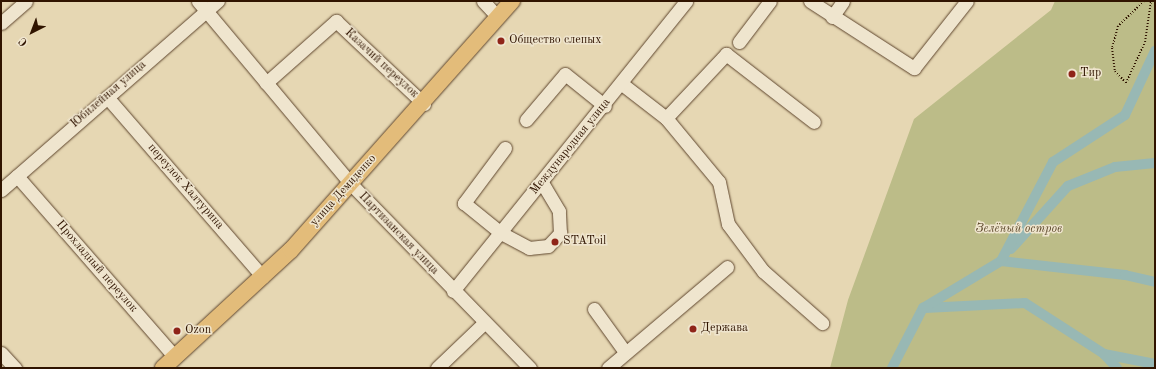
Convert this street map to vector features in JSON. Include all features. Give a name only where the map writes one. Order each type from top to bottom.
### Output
[{"type":"main road","name":"улица Демиденко","points":[[163,368],[263,277],[424,104],[512,1]]},
{"type":"street","points":[[1,23],[26,1]]},
{"type":"street","name":"Юбилейная улица","points":[[1,190],[107,97],[202,6],[218,1]]},
{"type":"street","points":[[483,1],[498,17]]},
{"type":"street","name":"Международная улица","points":[[453,291],[605,106],[686,1]]},
{"type":"street","points":[[740,42],[770,1]]},
{"type":"street","points":[[810,1],[832,17],[914,68],[967,1]]},
{"type":"street","points":[[832,17],[843,1]]},
{"type":"street","name":"Партизанская улица","points":[[202,6],[350,184],[530,368]]},
{"type":"street","name":"Казачий переулок","points":[[266,83],[336,22],[424,104]]},
{"type":"street","points":[[666,118],[726,54],[814,122]]},
{"type":"street","points":[[526,120],[565,74],[605,106]]},
{"type":"street","points":[[622,84],[666,118],[719,182],[728,224],[763,271],[822,324]]},
{"type":"street","name":"переулок Халтурина","points":[[107,97],[263,277]]},
{"type":"street","points":[[505,148],[464,203],[501,233],[529,248],[548,246],[560,233],[560,211],[542,183]]},
{"type":"street","name":"Прохладный переулок","points":[[17,176],[175,357]]},
{"type":"street","points":[[608,368],[727,267]]},
{"type":"street","points":[[594,309],[625,352]]},
{"type":"street","points":[[437,368],[485,322]]},
{"type":"street","points":[[1,353],[15,368]]},
{"type":"path","points":[[1144,1],[1118,26],[1112,48],[1115,71],[1126,83],[1145,42],[1151,1]]},
{"type":"green space","name":"Зелёный остров","points":[[1055,1],[1155,1],[1155,368],[830,368],[848,300],[914,119],[1051,10]]},
{"type":"waterway","points":[[892,368],[923,308],[1001,261],[1053,162],[1125,115],[1155,51]]},
{"type":"waterway","points":[[1011,249],[1068,186],[1115,167],[1155,163]]},
{"type":"waterway","points":[[1001,261],[1125,275],[1155,282]]},
{"type":"waterway","points":[[925,308],[1025,303],[1104,354],[1155,364]]},
{"type":"waterway","points":[[1104,354],[1117,368]]},
{"type":"place","name":"Общество слепых","points":[[501,41]]},
{"type":"place","name":"Тир","points":[[1072,74]]},
{"type":"place","name":"STAToil","points":[[555,242]]},
{"type":"place","name":"Держава","points":[[693,329]]},
{"type":"place","name":"Ozon","points":[[177,331]]}]
